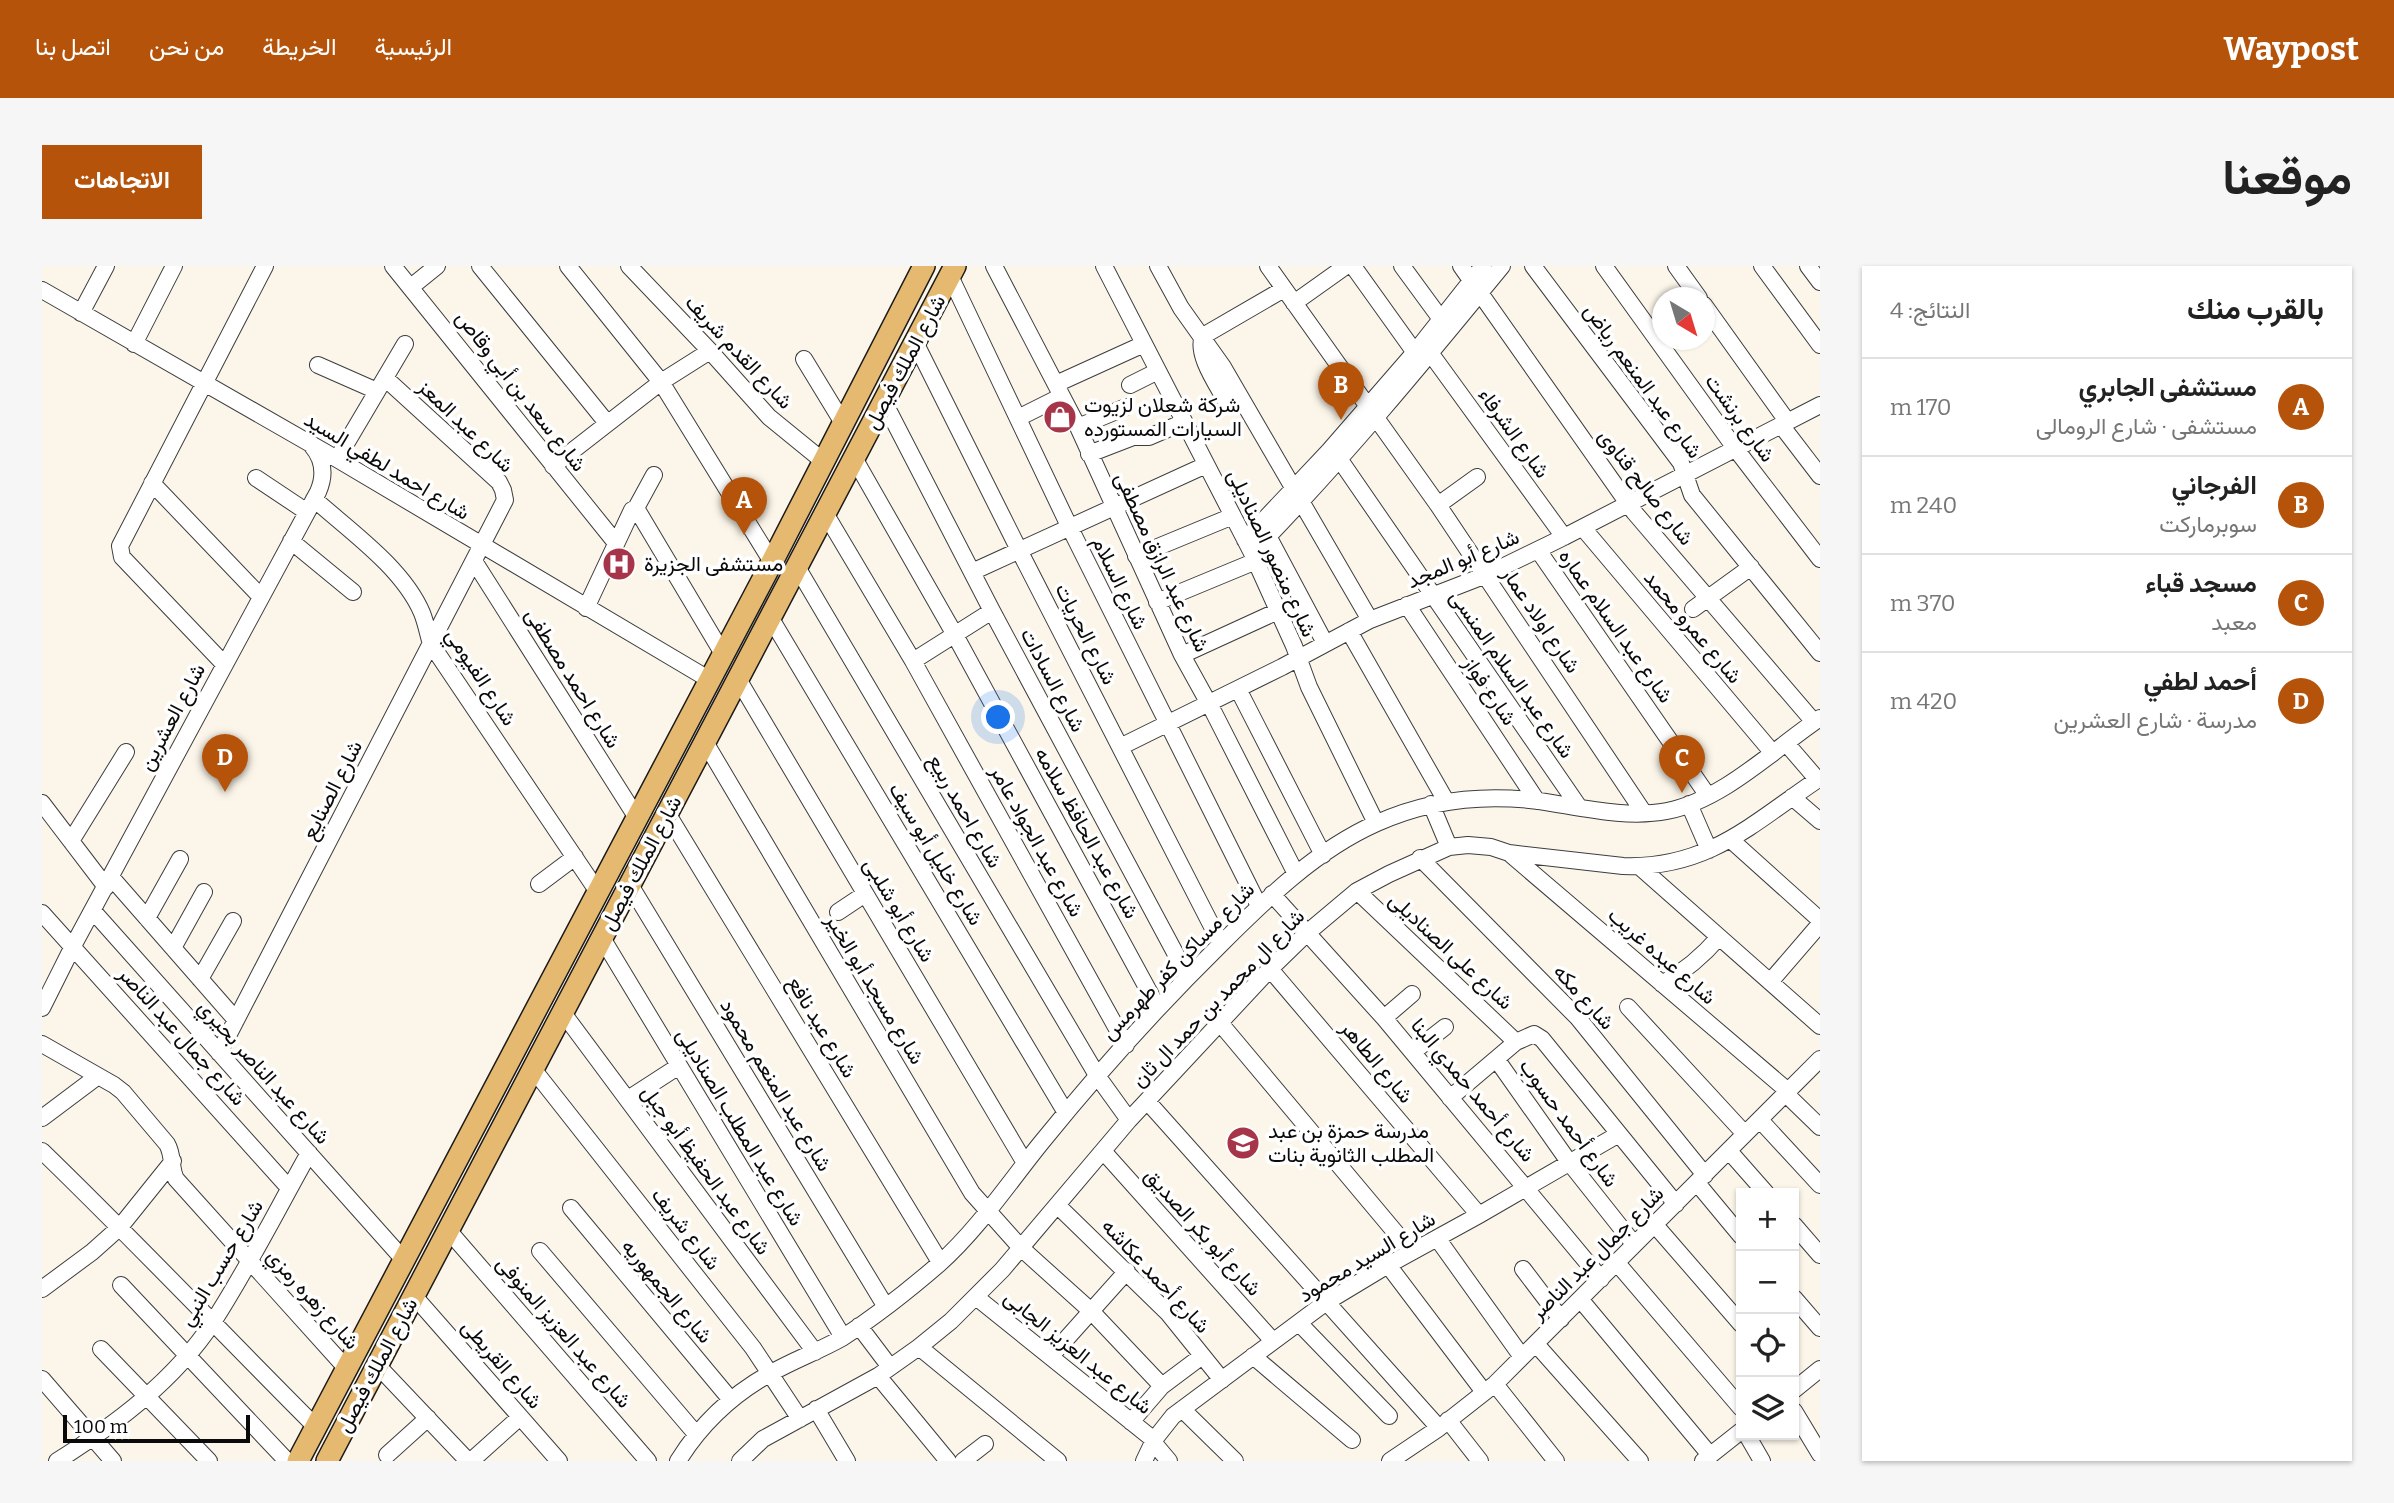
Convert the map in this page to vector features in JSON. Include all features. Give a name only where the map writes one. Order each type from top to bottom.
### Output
[{"type":"main road","name":"شارع الملك فيصل","points":[[298,1461],[772,562],[924,266]]},
{"type":"main road","name":"شارع الملك فيصل","points":[[335,1457],[377,1364],[953,271]]},
{"type":"main road","points":[[499,1080],[500,1085],[508,1092],[523,1089]]},
{"type":"main road","points":[[480,1117],[491,1114],[504,1124]]},
{"type":"street","points":[[81,313],[106,266]]},
{"type":"street","points":[[134,344],[174,266]]},
{"type":"street","points":[[224,664],[122,557],[120,546],[265,266]]},
{"type":"street","name":"شارع سعد بن أبي وقاص","points":[[393,266],[616,543]]},
{"type":"street","points":[[411,287],[437,266]]},
{"type":"street","points":[[480,266],[607,422]]},
{"type":"street","points":[[568,266],[661,382],[772,562]]},
{"type":"street","name":"شارع القدم شريف","points":[[629,266],[769,417],[823,461]]},
{"type":"street","name":"شارع عبد الرازق مصطفى","points":[[994,266],[1078,428],[1182,655],[1296,874]]},
{"type":"street","name":"شارع منصور الصناديلى","points":[[1104,266],[1251,551],[1309,687],[1376,823]]},
{"type":"street","points":[[1158,266],[1181,308],[1203,336],[1370,620]]},
{"type":"street","name":"شارع اولاد عمار","points":[[1268,266],[1438,505],[1644,813]]},
{"type":"street","points":[[1228,405],[1202,355],[1200,344],[1203,336],[1346,266]]},
{"type":"street","name":"شارع الشرفاء","points":[[1353,266],[1563,537]]},
{"type":"street","points":[[1402,266],[1445,326]]},
{"type":"street","name":"شارع صالح قناوى","points":[[1461,266],[1628,505],[1817,720]]},
{"type":"street","points":[[1475,287],[1483,266]]},
{"type":"street","points":[[1251,551],[1297,495],[1423,357],[1475,287],[1502,266]]},
{"type":"street","name":"شارع عبد المنعم رياض","points":[[1533,266],[1681,463],[1692,495],[1820,653]]},
{"type":"street","name":"شارع برنشت","points":[[1604,266],[1735,448],[1820,559]]},
{"type":"street","points":[[1676,266],[1691,287]]},
{"type":"street","points":[[1762,266],[1820,345]]},
{"type":"street","points":[[1808,266],[1820,282]]},
{"type":"street","name":"شارع السلام","points":[[953,271],[1069,526],[1259,906]]},
{"type":"street","name":"شارع احمد لطفي السيد","points":[[42,290],[337,459],[478,554],[586,608],[709,680]]},
{"type":"street","points":[[1715,322],[1820,476]]},
{"type":"street","name":"شارع الحريات","points":[[915,342],[1220,944]]},
{"type":"street","points":[[337,459],[405,344]]},
{"type":"street","points":[[1018,418],[1059,390],[1144,344]]},
{"type":"street","points":[[553,466],[661,382],[710,351]]},
{"type":"street","name":"شارع القدم شريف","points":[[804,359],[842,423]]},
{"type":"street","name":"شارع عبد المعز","points":[[318,365],[381,384],[499,482],[505,500],[478,554]]},
{"type":"street","points":[[1130,385],[1158,372]]},
{"type":"street","name":"شارع السادات","points":[[884,402],[992,611],[1188,976]]},
{"type":"street","name":"شارع أبو المجد","points":[[1120,747],[1370,620],[1486,575],[1538,550],[1820,405]]},
{"type":"street","points":[[1078,428],[1126,407]]},
{"type":"street","points":[[1157,602],[1251,551],[1268,536],[1297,495],[1340,460],[1371,413]]},
{"type":"street","points":[[1089,454],[1133,437],[1149,438],[1184,422]]},
{"type":"street","name":"شارع العشرين","points":[[42,1008],[320,486],[323,472],[320,458],[312,446]]},
{"type":"street","name":"شارع عبد الحافظ سلامه","points":[[854,458],[955,635],[1158,1008]]},
{"type":"street","name":"شارع عبد السلام المنسى","points":[[1340,460],[1578,807]]},
{"type":"street","points":[[972,572],[1206,465]]},
{"type":"street","points":[[586,608],[632,510],[636,508],[654,475]]},
{"type":"street","points":[[1438,505],[1477,477]]},
{"type":"street","name":"شارع الفيومي","points":[[256,478],[310,505],[379,557],[400,579],[422,612],[431,645],[598,891]]},
{"type":"street","points":[[152,482],[261,597]]},
{"type":"street","points":[[636,508],[723,654]]},
{"type":"street","name":"شارع عبد الجواد عامر","points":[[825,513],[913,661],[1126,1045]]},
{"type":"street","points":[[1136,556],[1233,516]]},
{"type":"street","name":"شارع عمرو محمد","points":[[1583,528],[1779,748],[1819,779]]},
{"type":"street","points":[[1268,536],[1325,643]]},
{"type":"street","points":[[292,541],[353,592]]},
{"type":"street","name":"شارع عبد السلام عماره","points":[[1538,550],[1708,796]]},
{"type":"street","name":"شارع الصنايع","points":[[219,1053],[478,554]]},
{"type":"street","name":"شارع احمد مصطفى","points":[[478,554],[637,818]]},
{"type":"street","name":"شارع احمد ربيع","points":[[797,566],[1098,1077],[1129,1120]]},
{"type":"street","points":[[1693,609],[1751,567]]},
{"type":"street","name":"شارع فواز","points":[[1407,605],[1537,801]]},
{"type":"street","points":[[913,661],[992,611]]},
{"type":"street","points":[[1182,655],[1278,611]]},
{"type":"street","name":"شارع خليل أبو سيف","points":[[770,617],[1066,1113]]},
{"type":"street","points":[[1349,631],[1439,803],[1449,847]]},
{"type":"street","name":"شارع أبو شلبى","points":[[738,679],[1025,1163]]},
{"type":"street","points":[[1238,689],[1323,855]]},
{"type":"street","name":"شارع مساكن كفر طهرمس","points":[[678,1461],[696,1434],[731,1400],[770,1373],[843,1337],[886,1307],[940,1262],[987,1212],[1066,1113],[1188,976],[1272,894],[1323,855],[1376,823],[1439,803],[1492,798],[1644,813],[1668,811],[1708,796],[1817,720]]},
{"type":"street","name":"شارع مسجد أبو الخير","points":[[705,742],[965,1182],[987,1212],[1021,1248],[1091,1311],[1162,1386]]},
{"type":"street","points":[[71,841],[126,752]]},
{"type":"street","name":"شارع ال محمد بن حمد ال ثان","points":[[747,1458],[763,1439],[884,1372],[919,1347],[976,1297],[1129,1120],[1270,969],[1307,933],[1357,891],[1420,858],[1449,847],[1468,845],[1509,853],[1640,867],[1675,861],[1731,841],[1819,779]]},
{"type":"street","points":[[1792,797],[1820,821]]},
{"type":"street","points":[[42,803],[71,841],[108,882],[147,918],[236,1020]]},
{"type":"street","points":[[1689,804],[1709,850]]},
{"type":"street","name":"شارع عيد نافع","points":[[667,813],[940,1262]]},
{"type":"street","points":[[1731,841],[1820,922],[1770,982]]},
{"type":"street","name":"شارع عبده غريب","points":[[1509,853],[1787,1092],[1820,1127]]},
{"type":"street","points":[[539,884],[575,857]]},
{"type":"street","name":"شارع مكه","points":[[1420,858],[1572,1012],[1701,1179],[1736,1229]]},
{"type":"street","points":[[147,918],[180,859]]},
{"type":"street","points":[[1640,867],[1820,1026]]},
{"type":"street","name":"شارع عبد المنعم محمود","points":[[630,885],[886,1307]]},
{"type":"street","name":"شارع على الصناديلى","points":[[1357,891],[1517,1042]]},
{"type":"street","points":[[173,948],[204,892]]},
{"type":"street","points":[[838,912],[865,894]]},
{"type":"street","name":"شارع أحمد حمدي البنا","points":[[1272,894],[1384,1018],[1601,1279]]},
{"type":"street","name":"شارع عبد الناصر بحيري","points":[[93,911],[404,1261]]},
{"type":"street","name":"شارع جمال عبد الناصر","points":[[42,914],[289,1188]]},
{"type":"street","points":[[200,979],[233,921]]},
{"type":"street","points":[[1662,984],[1693,964],[1719,937]]},
{"type":"street","name":"شارع عبد المطلب الصناديلى","points":[[601,938],[843,1337]]},
{"type":"street","name":"شارع الطاهر","points":[[1270,969],[1479,1215]]},
{"type":"street","points":[[1384,1018],[1412,995]]},
{"type":"street","points":[[1628,1007],[1745,1135]]},
{"type":"street","name":"شارع عبد الحفيظ أبو جبل","points":[[563,1013],[815,1352]]},
{"type":"street","points":[[1220,1023],[1411,1251]]},
{"type":"street","points":[[1413,1052],[1446,1027]]},
{"type":"street","points":[[1450,1098],[1517,1042],[1534,1034],[1542,1039],[1676,1204]]},
{"type":"street","name":"شارع زهره رمزي","points":[[42,1044],[123,1092],[167,1144],[176,1180],[347,1368]]},
{"type":"street","name":"شارع جمال عبد الناصر","points":[[1395,1459],[1490,1388],[1820,1059]]},
{"type":"street","name":"شارع أحمد حسوب","points":[[1497,1060],[1569,1162],[1634,1244]]},
{"type":"street","points":[[628,1099],[679,1066]]},
{"type":"street","name":"شارع شريف","points":[[533,1069],[753,1348],[800,1419]]},
{"type":"street","points":[[42,1118],[98,1076]]},
{"type":"street","points":[[1147,1101],[1325,1303],[1480,1461]]},
{"type":"street","points":[[1760,1119],[1820,1185]]},
{"type":"street","name":"شارع السيد محمود","points":[[1144,1461],[1154,1441],[1182,1409],[1325,1303],[1411,1251],[1619,1134]]},
{"type":"street","points":[[42,1151],[316,1427]]},
{"type":"street","name":"شارع أبو بكر الصديق","points":[[1103,1151],[1273,1341]]},
{"type":"street","points":[[1729,1151],[1762,1188]]},
{"type":"street","name":"شارع حسب النبي","points":[[57,1461],[93,1439],[147,1396],[187,1354],[212,1323],[309,1153]]},
{"type":"street","points":[[42,1289],[92,1252],[120,1227],[173,1161]]},
{"type":"street","name":"شارع أحمد عكاشه","points":[[1057,1205],[1168,1313],[1222,1380]]},
{"type":"street","name":"شارع الجمهوريه","points":[[571,1208],[731,1400]]},
{"type":"street","points":[[1655,1225],[1736,1318]]},
{"type":"street","name":"شارع عبد العزيز المنوفى","points":[[449,1230],[648,1461]]},
{"type":"street","points":[[1799,1231],[1820,1255]]},
{"type":"street","points":[[1437,1238],[1522,1357]]},
{"type":"street","points":[[540,1251],[696,1434]]},
{"type":"street","points":[[1617,1262],[1736,1402]]},
{"type":"street","points":[[1388,1265],[1490,1388],[1556,1461]]},
{"type":"street","points":[[1523,1269],[1561,1319]]},
{"type":"street","points":[[1051,1356],[1126,1271]]},
{"type":"street","points":[[121,1285],[287,1461]]},
{"type":"street","name":"شارع القريطى","points":[[414,1296],[557,1460]]},
{"type":"street","name":"شارع عبد العزيز الجابى","points":[[976,1297],[1154,1441],[1169,1461]]},
{"type":"street","points":[[1580,1299],[1707,1459],[1736,1435]]},
{"type":"street","points":[[1799,1304],[1820,1328]]},
{"type":"street","points":[[1299,1323],[1389,1416]]},
{"type":"street","points":[[859,1326],[884,1372],[948,1461]]},
{"type":"street","points":[[1536,1344],[1640,1461]]},
{"type":"street","points":[[919,1347],[1058,1461]]},
{"type":"street","points":[[102,1349],[209,1461]]},
{"type":"street","points":[[1131,1422],[1162,1386],[1202,1356]]},
{"type":"street","points":[[1253,1356],[1352,1440]]},
{"type":"street","points":[[377,1364],[464,1460],[520,1417]]},
{"type":"street","points":[[1799,1385],[1820,1369]]},
{"type":"street","points":[[42,1379],[113,1461]]},
{"type":"street","points":[[816,1409],[847,1461]]},
{"type":"street","points":[[1182,1409],[1235,1461]]},
{"type":"street","points":[[387,1455],[428,1418]]},
{"type":"street","points":[[1799,1419],[1820,1454]]},
{"type":"street","points":[[1750,1440],[1762,1461]]},
{"type":"street","points":[[963,1461],[985,1444]]},
{"type":"place","name":"شركة شعلان لزيوت السيارات المستورده","points":[[1060,417]]},
{"type":"place","name":"الفرجاني","points":[[1341,420]]},
{"type":"place","name":"مستشفى الجابري","points":[[744,535]]},
{"type":"place","name":"مستشفى الجزيرة","points":[[619,564]]},
{"type":"place","name":"أحمد لطفي","points":[[225,792]]},
{"type":"place","name":"مسجد قباء","points":[[1682,793]]},
{"type":"place","name":"مدرسة حمزة بن عبد المطلب الثانوية بنات","points":[[1243,1143]]}]
